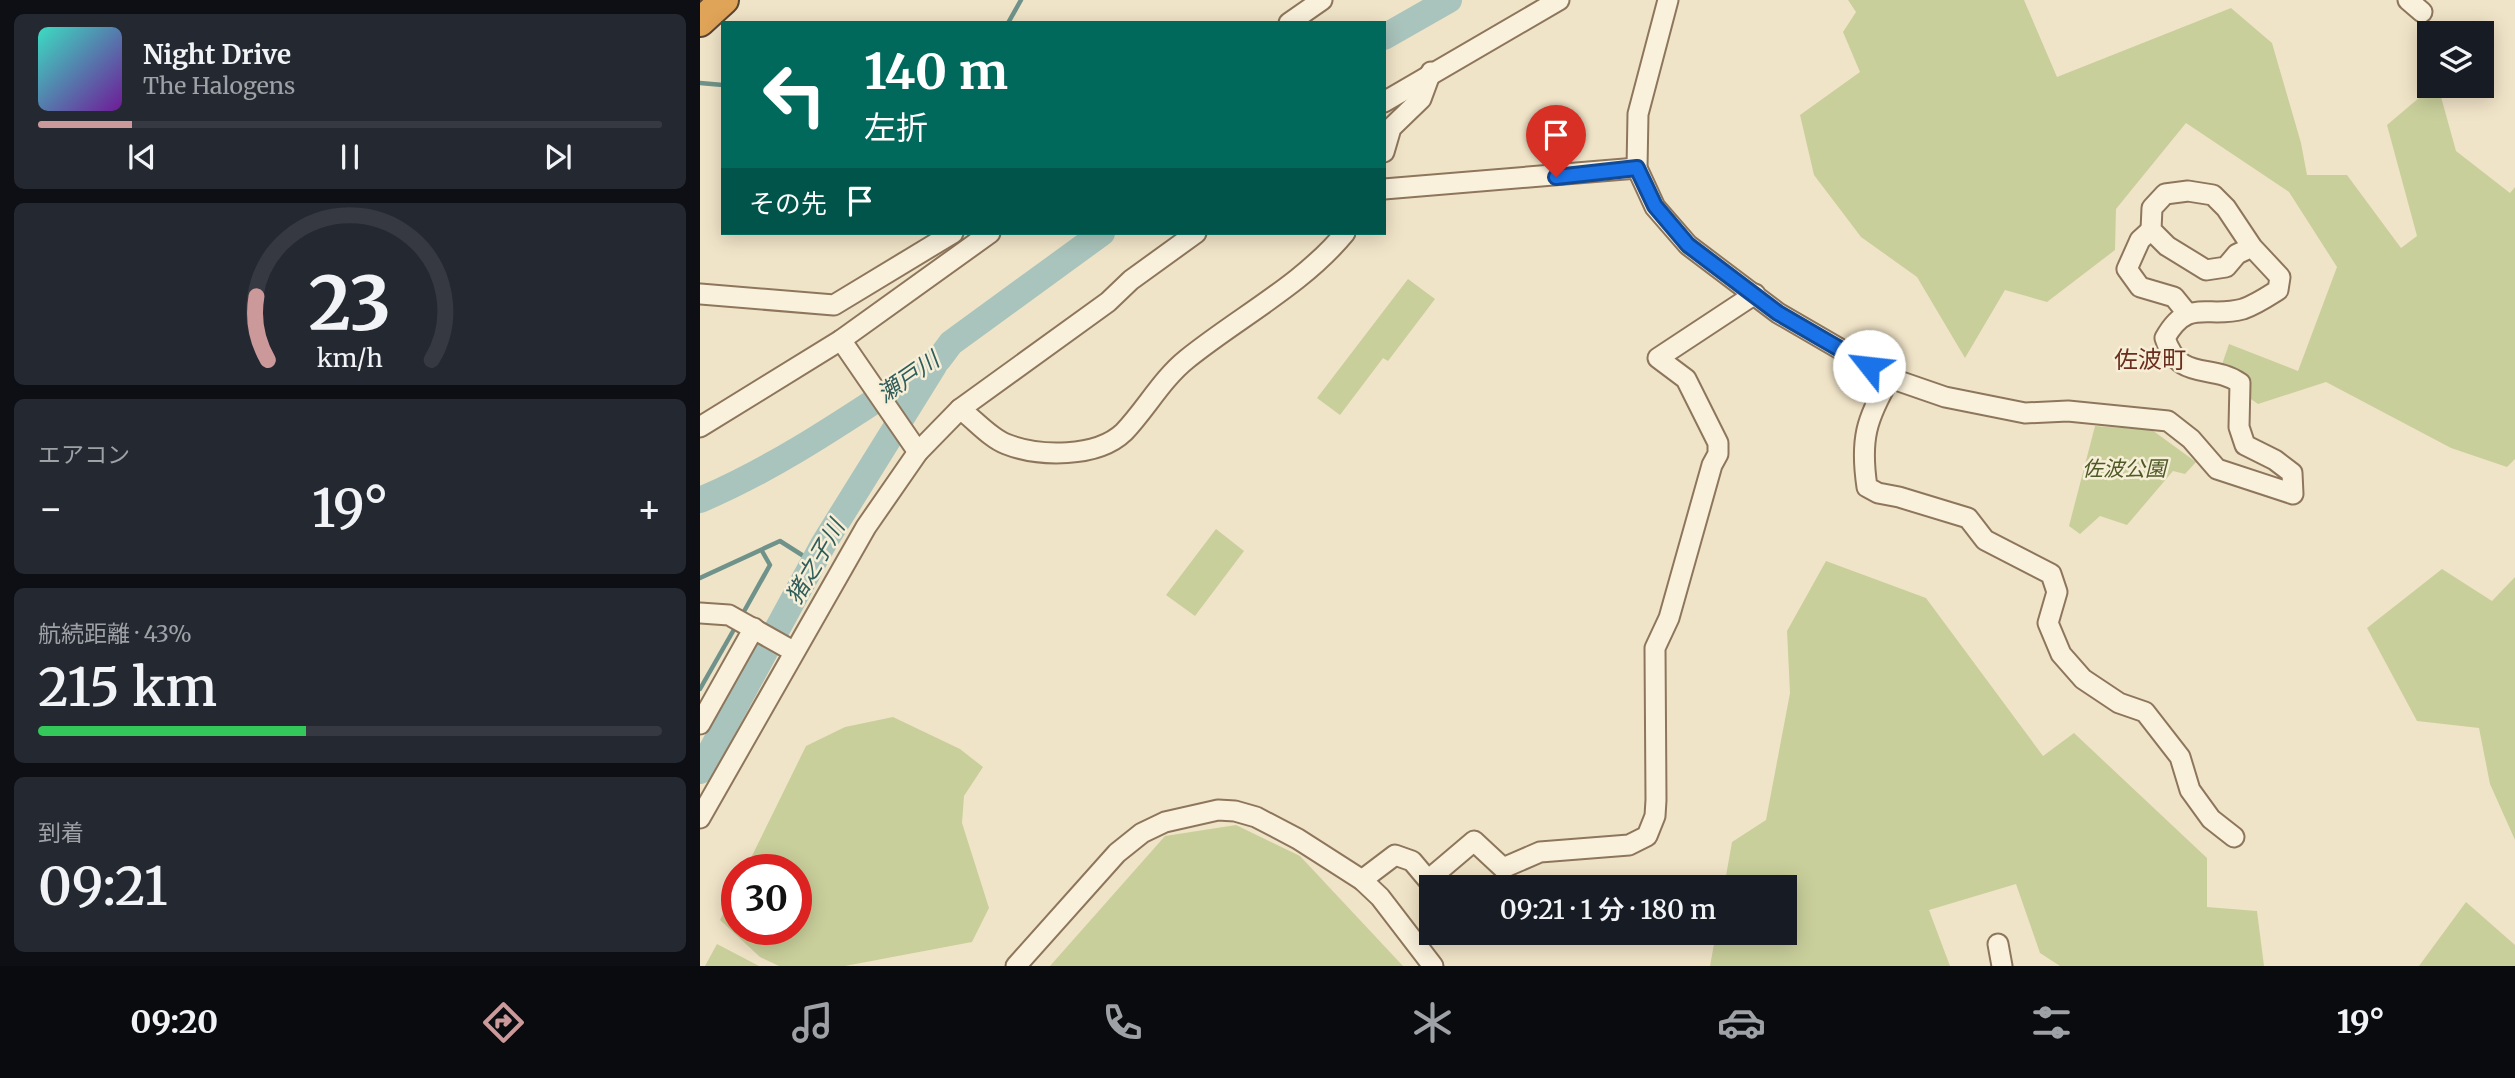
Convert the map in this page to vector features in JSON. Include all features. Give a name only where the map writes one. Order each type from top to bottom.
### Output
[{"type":"highway","points":[[700,22],[724,0]]},
{"type":"street","points":[[1292,21],[1322,0]]},
{"type":"street","points":[[1386,101],[1559,0]]},
{"type":"street","points":[[1668,0],[1638,114],[1637,168],[1655,206],[1688,245],[1778,313],[1890,378],[1945,397],[2025,413],[2068,411],[2168,421],[2191,439],[2217,468],[2293,494],[2292,473],[2275,460],[2245,445],[2239,427],[2240,383],[2223,373],[2197,372],[2170,354],[2165,338],[2174,322],[2187,313],[2241,309],[2278,290],[2280,277],[2252,247],[2226,208],[2213,195],[2188,191],[2165,194],[2152,208],[2151,230],[2140,240],[2127,269],[2140,287],[2174,297],[2187,313]]},
{"type":"street","points":[[1386,145],[1391,128],[1421,99],[1432,72]]},
{"type":"street","points":[[1386,188],[1637,168]]},
{"type":"street","points":[[2151,230],[2167,246],[2206,270],[2226,267],[2237,254],[2252,247]]},
{"type":"street","points":[[700,294],[834,305],[950,235]]},
{"type":"street","points":[[700,427],[845,345],[987,235]]},
{"type":"street","points":[[700,818],[789,649],[916,448],[960,408],[1108,302],[1131,280],[1193,235]]},
{"type":"street","points":[[960,408],[1004,444],[1038,452],[1085,450],[1121,435],[1186,360],[1268,301],[1330,251],[1343,235]]},
{"type":"street","points":[[1362,880],[1395,855],[1412,862],[1428,880],[1474,841],[1503,868],[1540,852],[1629,845],[1647,836],[1656,800],[1655,648],[1669,618],[1712,465],[1718,454],[1718,443],[1686,379],[1658,358],[1755,295]]},
{"type":"street","points":[[845,345],[916,448]]},
{"type":"street","points":[[1890,378],[1865,429],[1863,459],[1867,487],[1878,493],[1944,509],[1968,519],[1985,540],[2051,574],[2057,592],[2048,623],[2061,654],[2083,679],[2119,703],[2145,712],[2180,757],[2190,790],[2211,819],[2234,837]]},
{"type":"street","points":[[700,613],[729,615],[789,649]]},
{"type":"street","points":[[700,724],[754,628]]},
{"type":"street","points":[[1016,966],[1117,853],[1142,833],[1176,819],[1218,810],[1256,817],[1298,839],[1362,880],[1380,897],[1433,966]]},
{"type":"street","points":[[1998,944],[2002,966]]},
{"type":"green space","points":[[1848,0],[2024,0],[2057,77],[2231,8],[2272,43],[2301,143],[2307,175],[2347,175],[2401,248],[2417,236],[2387,125],[2419,98],[2441,98],[2456,151],[2510,193],[2515,187],[2515,459],[2507,467],[2451,448],[2326,382],[2258,404],[2218,376],[2229,344],[2298,371],[2337,267],[2289,192],[2186,123],[2116,209],[2115,250],[2047,302],[2005,290],[1965,358],[1917,277],[1861,237],[1814,175],[1800,115],[1860,72],[1843,32],[1856,12]]},
{"type":"green space","points":[[1408,279],[1435,299],[1388,361],[1383,358],[1340,415],[1317,398]]},
{"type":"green space","name":"佐波公園","points":[[2095,426],[2152,430],[2196,462],[2185,474],[2173,471],[2127,525],[2100,516],[2080,534],[2069,526]]},
{"type":"green space","points":[[1216,529],[1244,551],[1195,616],[1166,595]]},
{"type":"green space","points":[[1826,561],[1926,598],[2043,756],[2074,733],[2207,858],[2207,907],[2257,911],[2264,966],[2060,966],[2040,953],[2016,884],[1929,910],[1950,966],[1710,966],[1714,945],[1797,945],[1797,875],[1726,875],[1732,842],[1766,820],[1790,693],[1787,631]]},
{"type":"green space","points":[[2442,569],[2492,601],[2515,577],[2515,840],[2490,784],[2479,728],[2417,721],[2367,628]]},
{"type":"green space","points":[[893,717],[960,749],[983,767],[964,796],[962,823],[989,908],[972,942],[845,966],[779,966],[760,957],[747,945],[812,945],[812,854],[753,854],[806,746],[845,727]]},
{"type":"green space","points":[[1236,825],[1300,856],[1403,966],[1050,966],[1165,836]]},
{"type":"green space","points":[[2466,902],[2515,945],[2515,966],[2419,966]]},
{"type":"green space","points":[[717,944],[759,966],[705,966]]},
{"type":"waterway","points":[[1009,21],[1021,0]]},
{"type":"waterway","name":"瀬戸川","points":[[1386,36],[1449,0]]},
{"type":"waterway","points":[[700,83],[721,85]]},
{"type":"waterway","name":"瀬戸川","points":[[700,500],[792,453],[939,359],[951,343],[1099,235]]},
{"type":"waterway","name":"猪之子川","points":[[700,771],[824,543],[934,366]]},
{"type":"waterway","points":[[700,578],[780,541],[813,562]]},
{"type":"waterway","points":[[742,615],[770,565],[762,551]]},
{"type":"waterway","points":[[700,689],[736,626]]},
{"type":"district","name":"佐波町","points":[[2150,360]]},
{"type":"route","points":[[1556,177],[1637,168],[1655,206],[1688,245],[1778,313],[1869,366]]}]
